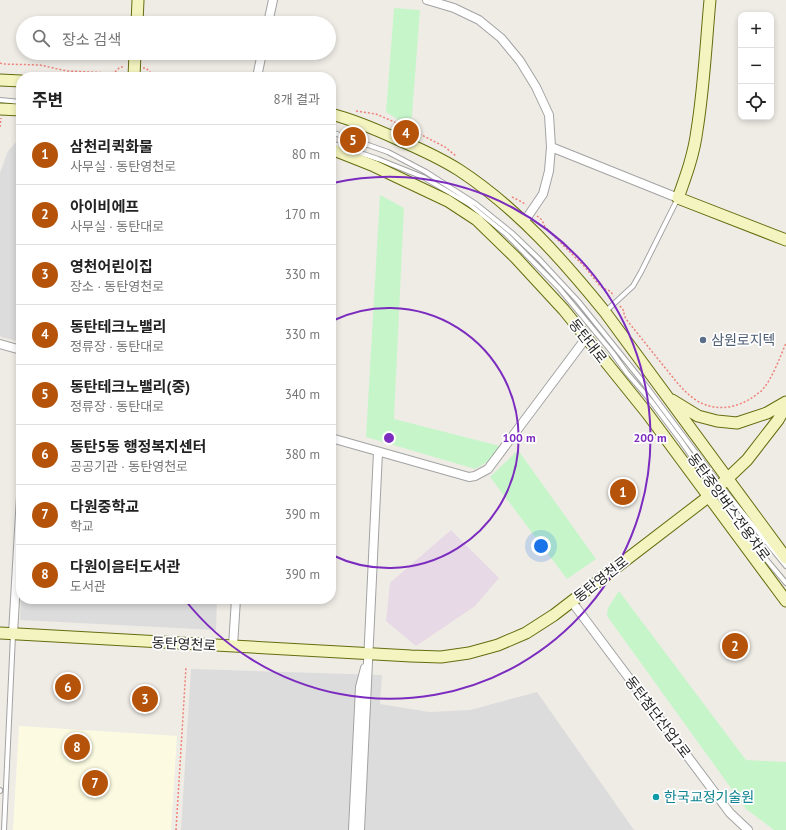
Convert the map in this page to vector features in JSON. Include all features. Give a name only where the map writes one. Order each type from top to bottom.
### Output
[{"type":"street","points":[[137,16],[138,0]]},
{"type":"street","points":[[270,16],[273,0]]},
{"type":"street","points":[[427,0],[454,8],[479,20],[501,38],[520,61],[536,87],[549,115],[552,147],[549,171],[543,194],[524,222]]},
{"type":"street","points":[[678,198],[690,163],[697,131],[710,0]]},
{"type":"street","points":[[134,72],[135,60]]},
{"type":"street","points":[[258,72],[261,60]]},
{"type":"street","points":[[0,80],[16,81]]},
{"type":"street","points":[[0,109],[16,110]]},
{"type":"street","name":"동탄대로","points":[[336,115],[347,118],[425,151],[459,170],[505,203],[579,279],[668,398],[718,488],[786,601]]},
{"type":"street","points":[[552,147],[786,240]]},
{"type":"street","name":"동탄대로","points":[[336,151],[374,166],[448,201],[477,220],[516,258],[564,310],[647,413],[718,488]]},
{"type":"street","points":[[336,439],[469,477],[482,474],[488,470],[586,338]]},
{"type":"street","points":[[0,344],[16,349]]},
{"type":"street","points":[[668,398],[698,416],[717,421],[736,423],[767,413],[786,402]]},
{"type":"street","name":"동탄영천로","points":[[0,633],[368,654],[441,656],[469,653],[498,645],[526,633],[554,615],[718,488],[747,460],[778,420],[786,406]]},
{"type":"street","points":[[360,830],[378,452]]},
{"type":"street","points":[[718,488],[786,558]]},
{"type":"street","points":[[13,634],[16,582]]},
{"type":"street","name":"동탄첨단산업2로","points":[[572,602],[730,813],[748,830]]},
{"type":"street","points":[[233,646],[236,604]]},
{"type":"street","points":[[352,830],[360,687],[368,654]]},
{"type":"lane","points":[[0,100],[16,102]]},
{"type":"lane","points":[[336,134],[388,152],[426,172],[476,204],[512,233],[540,259],[578,301],[642,382],[718,488],[786,566]]},
{"type":"lane","name":"동탄중앙버스전용차로","points":[[336,145],[378,159],[423,177],[469,204],[507,235],[559,288],[607,347],[718,488],[749,539],[786,583]]},
{"type":"lane","points":[[605,312],[632,286],[641,272],[678,198]]},
{"type":"lane","points":[[4,830],[13,634]]},
{"type":"path","points":[[0,63],[40,65],[67,71],[89,72]]},
{"type":"path","points":[[115,72],[120,67]]},
{"type":"path","points":[[146,68],[150,72]]},
{"type":"path","points":[[542,220],[545,227],[584,266],[600,286],[610,291]]},
{"type":"path","points":[[624,311],[626,319],[685,392],[702,403],[715,408],[730,408],[740,405],[750,400],[763,390],[774,372],[786,343]]},
{"type":"path","points":[[176,830],[186,667]]},
{"type":"shaded area","points":[[16,142],[16,341],[1,337],[0,335],[0,173],[8,151]]},
{"type":"shaded area","points":[[451,530],[499,578],[475,606],[416,646],[386,621],[390,583]]},
{"type":"shaded area","points":[[21,604],[217,604],[216,630],[20,620]]},
{"type":"shaded area","points":[[191,669],[382,675],[380,704],[429,712],[470,710],[537,692],[634,830],[181,830]]},
{"type":"shaded area","points":[[19,726],[177,736],[171,830],[13,830]]},
{"type":"green space","points":[[394,8],[420,10],[411,128],[386,112]]},
{"type":"green space","points":[[380,195],[404,208],[394,419],[500,446],[492,459],[475,469],[366,437]]},
{"type":"green space","points":[[518,450],[596,559],[567,579],[490,477]]},
{"type":"green space","points":[[619,591],[746,760],[786,762],[786,830],[774,830],[746,809],[607,616],[608,608]]},
{"type":"place","name":"동탄테크노밸리","points":[[406,133]]},
{"type":"place","name":"동탄테크노밸리(중)","points":[[353,140]]},
{"type":"place","name":"삼원로지텍","points":[[703,340]]},
{"type":"place","name":"삼천리퀵화물","points":[[623,492]]},
{"type":"place","name":"아이비에프","points":[[735,646]]},
{"type":"place","name":"동탄5동 행정복지센터","points":[[68,687]]},
{"type":"place","name":"영천어린이집","points":[[145,699]]},
{"type":"place","name":"다원이음터도서관","points":[[77,747]]},
{"type":"place","name":"다원중학교","points":[[95,783]]},
{"type":"place","name":"한국교정기술원","points":[[656,797]]}]
